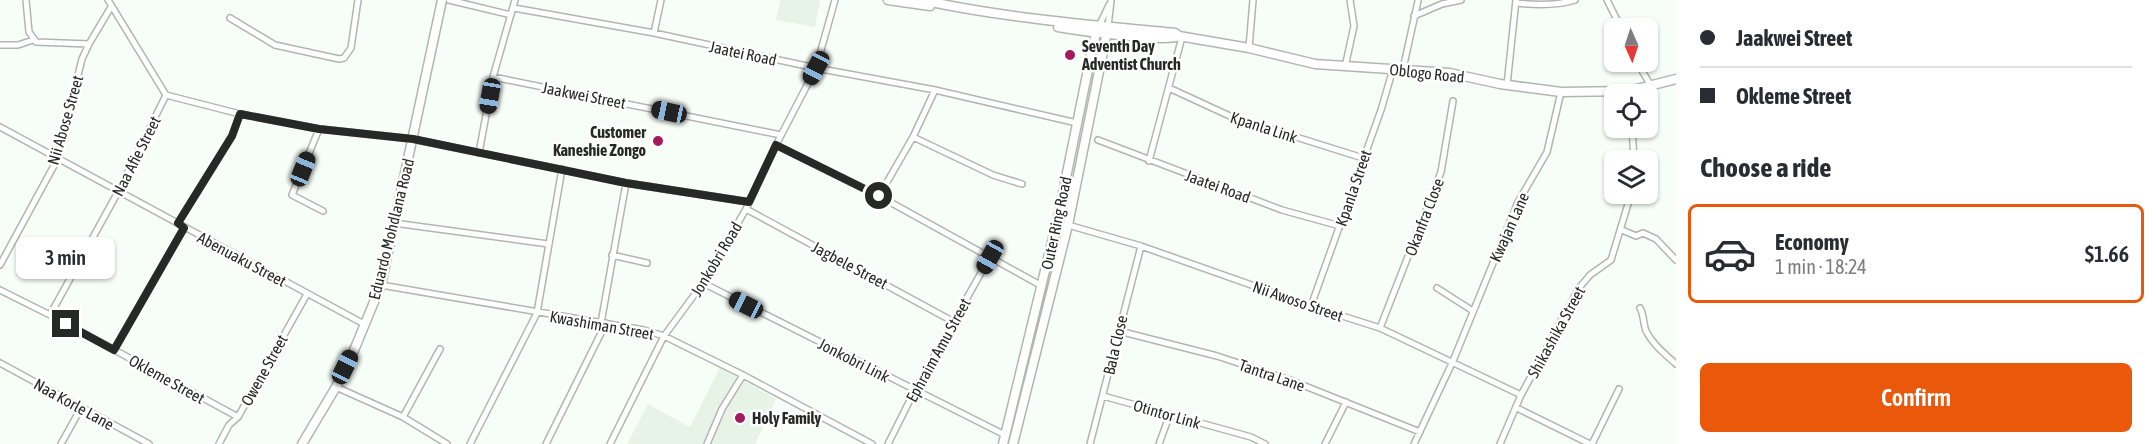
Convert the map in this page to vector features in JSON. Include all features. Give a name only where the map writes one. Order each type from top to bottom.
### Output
[{"type":"main road","name":"Eduardo Mohdlana Road","points":[[302,444],[336,387],[381,285],[442,0]]},
{"type":"main road","name":"Oblogo Road","points":[[922,0],[1102,30]]},
{"type":"main road","name":"Oblogo Road","points":[[893,1],[1102,30],[1174,33],[1180,37],[1249,48],[1315,64],[1450,73],[1508,85],[1561,92],[1604,93]]},
{"type":"main road","name":"Outer Ring Road","points":[[1004,440],[1042,286],[1077,123],[1102,30]]},
{"type":"main road","name":"Outer Ring Road","points":[[1013,444],[1068,225],[1102,30]]},
{"type":"main road","name":"Oblogo Road","points":[[1658,84],[1676,79]]},
{"type":"street","points":[[26,0],[27,20],[33,40]]},
{"type":"street","name":"Naa Afie Street","points":[[50,315],[118,192],[166,95],[108,0]]},
{"type":"street","points":[[230,18],[275,45],[339,59],[344,58],[351,48],[358,0]]},
{"type":"street","points":[[449,0],[511,15]]},
{"type":"street","points":[[479,153],[493,77],[515,0]]},
{"type":"street","points":[[654,33],[661,0]]},
{"type":"street","name":"Jonkobri Road","points":[[610,444],[664,336],[704,284],[746,209],[816,68],[835,0]]},
{"type":"street","points":[[1249,48],[1253,0]]},
{"type":"street","points":[[1345,67],[1354,26],[1350,0]]},
{"type":"street","points":[[1414,16],[1442,4],[1461,0]]},
{"type":"street","points":[[1508,85],[1516,2],[1545,4],[1575,0]]},
{"type":"street","points":[[1607,0],[1616,18]]},
{"type":"street","points":[[1403,69],[1418,1]]},
{"type":"street","name":"Outer Ring Road","points":[[1102,30],[1111,2]]},
{"type":"street","name":"Outer Ring Road","points":[[1102,30],[1111,2]]},
{"type":"street","name":"Nii Abose Street","points":[[0,265],[3,251],[57,160],[82,59],[111,7]]},
{"type":"street","name":"Jaatei Road","points":[[514,8],[654,33],[816,68],[935,90],[1077,123]]},
{"type":"street","points":[[1149,160],[1180,37]]},
{"type":"street","points":[[0,45],[18,45],[33,40],[40,43],[89,44]]},
{"type":"street","name":"Kpanla Street","points":[[1311,306],[1393,69]]},
{"type":"street","name":"Jaakwei Street","points":[[493,77],[781,135]]},
{"type":"street","name":"Kpanla Link","points":[[1169,88],[1232,117],[1363,158]]},
{"type":"street","points":[[879,196],[913,137],[935,90]]},
{"type":"street","name":"Kwajan Lane","points":[[1414,444],[1453,361],[1518,202],[1547,152],[1561,92]]},
{"type":"street","points":[[166,95],[240,114],[319,129],[413,139],[626,183],[749,202]]},
{"type":"street","name":"Okanfra Close","points":[[1380,328],[1441,172],[1453,101]]},
{"type":"street","points":[[178,223],[232,136],[240,114]]},
{"type":"street","name":"Abenuaku Street","points":[[0,127],[57,160],[364,324]]},
{"type":"street","points":[[319,129],[292,195],[323,211]]},
{"type":"street","points":[[913,137],[993,176],[1022,183]]},
{"type":"street","name":"Jaatei Road","points":[[1098,140],[1282,210],[1340,226]]},
{"type":"street","points":[[776,145],[879,196],[1042,286]]},
{"type":"street","points":[[470,444],[537,313],[562,169]]},
{"type":"street","points":[[546,444],[604,323],[612,255],[626,183]]},
{"type":"street","name":"Shikashika Street","points":[[1500,444],[1521,395],[1579,288],[1590,275],[1611,260],[1628,204]]},
{"type":"street","name":"Jagbele Street","points":[[746,209],[954,322]]},
{"type":"street","points":[[394,223],[548,244]]},
{"type":"street","name":"Nii Awoso Street","points":[[1068,225],[1141,246],[1380,328],[1521,395]]},
{"type":"street","points":[[114,350],[184,228]]},
{"type":"street","points":[[1622,230],[1636,236],[1643,233],[1656,239],[1676,260]]},
{"type":"street","name":"Bala Close","points":[[1090,444],[1141,246]]},
{"type":"street","points":[[612,255],[648,263]]},
{"type":"street","name":"Ephraim Amu Street","points":[[888,444],[915,390],[990,257]]},
{"type":"street","name":"Jonkobri Link","points":[[704,284],[915,390],[1004,440]]},
{"type":"street","name":"Kwashiman Street","points":[[381,285],[644,330],[664,336],[872,444]]},
{"type":"street","points":[[1437,288],[1473,312]]},
{"type":"street","name":"Okleme Street","points":[[0,290],[238,417]]},
{"type":"street","name":"Owene Street","points":[[219,444],[230,425],[238,417],[307,294]]},
{"type":"street","points":[[1640,308],[1643,313],[1645,330],[1655,345],[1676,364]]},
{"type":"street","name":"Tantra Lane","points":[[1119,331],[1216,356],[1290,380],[1420,432]]},
{"type":"street","points":[[403,417],[440,349]]},
{"type":"street","name":"Naa Korle Lane","points":[[0,363],[149,444]]},
{"type":"street","points":[[707,444],[722,409],[743,375]]},
{"type":"street","points":[[336,387],[403,417],[447,444]]},
{"type":"street","points":[[1516,408],[1591,444],[1619,389]]},
{"type":"street","name":"Otintor Link","points":[[1103,396],[1251,437],[1265,444]]},
{"type":"street","points":[[1326,444],[1346,402]]},
{"type":"street","points":[[61,444],[81,408]]},
{"type":"street","points":[[1159,444],[1170,414]]},
{"type":"street","points":[[1247,444],[1251,437]]},
{"type":"shaded area","points":[[780,0],[820,0],[815,27],[776,20]]},
{"type":"shaded area","points":[[720,368],[776,399],[755,444],[627,444],[648,404],[690,427]]},
{"type":"place","name":"Seventh Day Adventist Church","points":[[1070,55]]},
{"type":"place","name":"Customer Kaneshie Zongo","points":[[658,141]]},
{"type":"place","name":"Holy Family","points":[[740,418]]},
{"type":"route","points":[[66,324],[114,350],[184,228],[178,223],[232,136],[240,114],[319,129],[413,139],[626,183],[749,202],[776,145],[879,196]]}]
